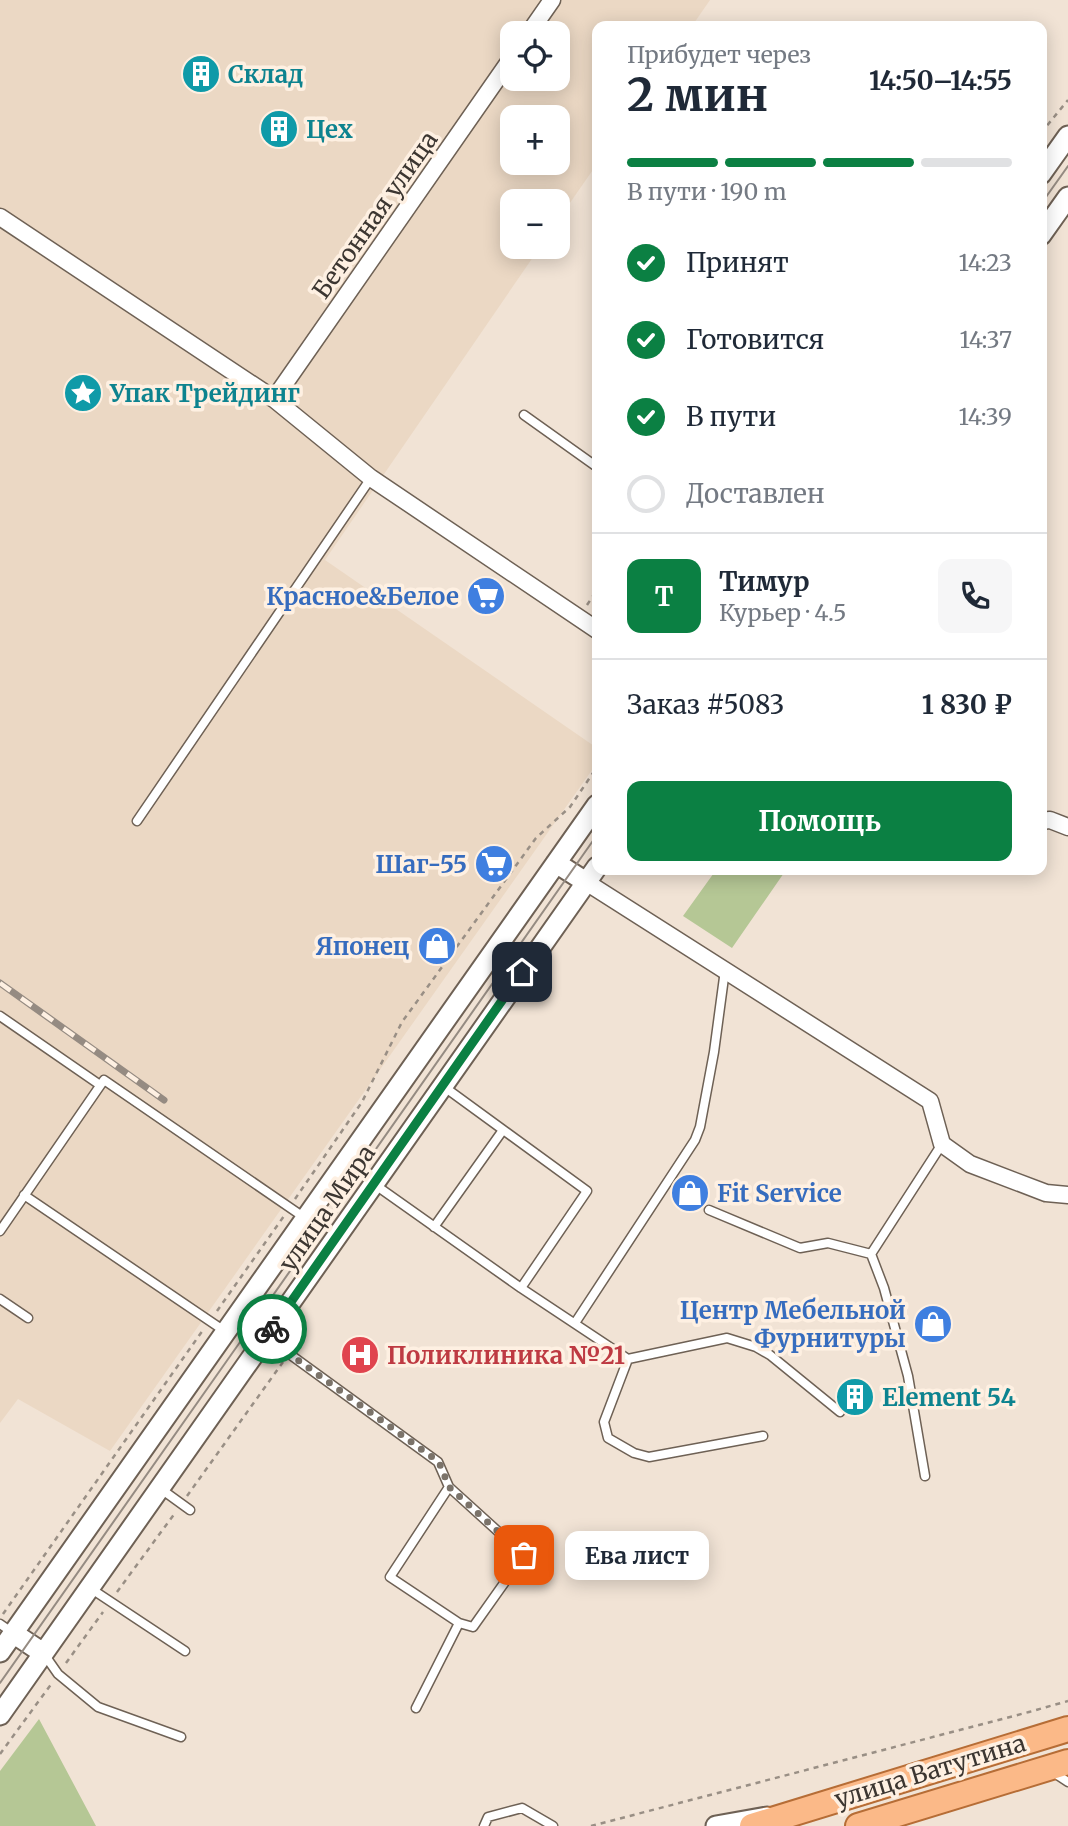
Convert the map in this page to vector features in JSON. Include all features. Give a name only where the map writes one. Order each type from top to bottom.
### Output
[{"type":"main road","name":"улица Ватутина","points":[[752,1826],[1068,1728]]},
{"type":"main road","name":"улица Ватутина","points":[[871,1824],[1061,1771]]},
{"type":"street","points":[[537,21],[552,0]]},
{"type":"street","name":"Бетонная улица","points":[[274,399],[500,75]]},
{"type":"street","points":[[1047,166],[1068,136]]},
{"type":"street","points":[[1047,227],[1068,197]]},
{"type":"street","points":[[0,217],[274,399],[371,478],[592,627]]},
{"type":"street","name":"улица Мира","points":[[0,1652],[4,1625],[297,1213],[592,812]]},
{"type":"street","points":[[1047,820],[1068,827]]},
{"type":"street","points":[[556,863],[592,874]]},
{"type":"street","name":"улица Мира","points":[[0,1715],[592,874]]},
{"type":"street","points":[[593,875],[725,971],[930,1101],[942,1144],[970,1164],[1046,1193],[1068,1195]]},
{"type":"street","points":[[4,1625],[43,1653]]},
{"type":"street","points":[[716,1826],[789,1814]]},
{"type":"lane","points":[[524,415],[592,463]]},
{"type":"lane","points":[[137,821],[371,478]]},
{"type":"lane","points":[[575,1323],[695,1140],[700,1127],[714,1052],[725,971]]},
{"type":"lane","points":[[0,1017],[100,1085]]},
{"type":"lane","points":[[0,1231],[104,1080],[297,1213]]},
{"type":"lane","points":[[443,1086],[587,1191],[521,1288]]},
{"type":"lane","points":[[434,1227],[503,1130]]},
{"type":"lane","points":[[871,1254],[942,1144]]},
{"type":"lane","points":[[373,1184],[628,1359],[727,1338],[756,1347],[770,1355],[840,1412]]},
{"type":"lane","points":[[24,1195],[218,1326]]},
{"type":"lane","points":[[709,1210],[800,1248],[828,1243],[871,1254]]},
{"type":"lane","points":[[871,1254],[884,1288],[908,1376],[925,1476]]},
{"type":"lane","points":[[0,1299],[27,1318]]},
{"type":"lane","points":[[266,1337],[439,1462],[449,1487],[524,1555],[473,1627],[459,1623],[390,1577],[449,1487]]},
{"type":"lane","points":[[628,1359],[604,1422],[608,1438],[634,1453],[649,1457],[764,1436]]},
{"type":"lane","points":[[160,1488],[190,1510]]},
{"type":"lane","points":[[90,1588],[184,1651]]},
{"type":"lane","points":[[416,1708],[459,1623]]},
{"type":"lane","points":[[43,1653],[58,1674],[97,1707],[181,1737]]},
{"type":"lane","points":[[484,1826],[488,1817],[522,1808],[553,1826]]},
{"type":"path","points":[[1047,126],[1068,100]]},
{"type":"path","points":[[4,1625],[297,1213],[362,1102],[402,1021],[536,838],[570,807],[592,774]]},
{"type":"path","points":[[0,1754],[289,1354]]},
{"type":"path","points":[[591,1826],[1068,1701]]},
{"type":"shaded area","points":[[0,0],[710,0],[695,21],[592,21],[592,171],[570,203],[570,189],[500,189],[500,259],[532,259],[325,560],[592,745],[592,770],[110,1451],[18,1399],[0,1423]]},
{"type":"green space","points":[[712,875],[783,875],[732,948],[683,916]]},
{"type":"green space","points":[[39,1719],[96,1826],[0,1826],[0,1771]]},
{"type":"tram line","points":[[1047,196],[1068,166]]},
{"type":"tram line","points":[[0,1683],[592,842]]},
{"type":"railway","points":[[0,983],[164,1100]]},
{"type":"way so far","points":[[272,1329],[266,1337],[439,1462],[449,1487],[524,1555]]},
{"type":"place","name":"Склад","points":[[201,74]]},
{"type":"place","name":"Цех","points":[[279,129]]},
{"type":"place","name":"Упак Трейдинг","points":[[83,393]]},
{"type":"place","name":"Красное&Белое","points":[[486,596]]},
{"type":"place","name":"Шаг-55","points":[[494,864]]},
{"type":"place","name":"Японец","points":[[437,946]]},
{"type":"place","name":"Fit Service","points":[[690,1193]]},
{"type":"place","name":"Центр Мебельной Фурнитуры","points":[[933,1324]]},
{"type":"place","name":"Поликлиника №21","points":[[360,1355]]},
{"type":"place","name":"Element 54","points":[[855,1397]]},
{"type":"place","name":"Ева лист","points":[[524,1555]]},
{"type":"route","points":[[272,1329],[522,972]]}]
